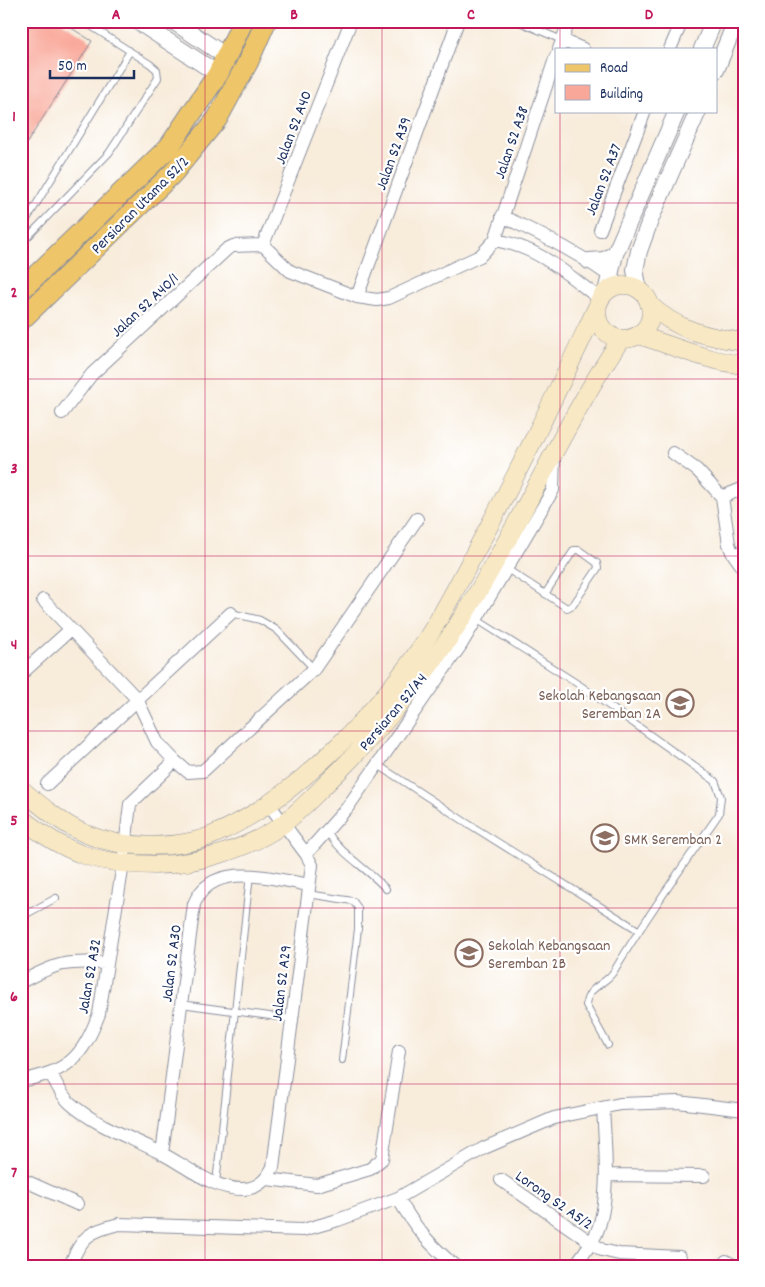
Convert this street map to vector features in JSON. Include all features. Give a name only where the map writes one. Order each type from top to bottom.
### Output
[{"type":"main road","points":[[226,57],[239,21]]},
{"type":"main road","name":"Persiaran Utama S2/2","points":[[21,290],[169,147],[226,57],[244,21]]},
{"type":"main road","name":"Persiaran Utama S2/2","points":[[21,320],[173,173],[217,119],[248,62],[266,21]]},
{"type":"main road","points":[[744,342],[721,339],[681,328],[617,293],[597,316],[605,332],[720,363],[744,365]]},
{"type":"main road","name":"Persiaran S2/A4","points":[[21,789],[60,820],[87,835],[146,846],[178,844],[214,835],[239,822],[268,803],[324,759],[366,716],[406,668],[431,632],[617,293],[649,321],[629,337],[597,374],[554,453],[471,616],[439,653],[396,711],[324,786],[282,824],[219,855],[164,865],[123,864],[81,856],[38,832],[21,818]]},
{"type":"street","points":[[137,21],[226,57]]},
{"type":"street","points":[[173,21],[226,57]]},
{"type":"street","name":"Jalan S2 A40","points":[[264,245],[351,21]]},
{"type":"street","name":"Jalan S2 A39","points":[[357,297],[458,21]]},
{"type":"street","points":[[570,21],[560,44],[578,48]]},
{"type":"street","points":[[670,48],[682,21]]},
{"type":"street","points":[[702,48],[714,21]]},
{"type":"street","points":[[718,65],[736,21]]},
{"type":"street","name":"Jalan S2 A38","points":[[495,240],[555,59]]},
{"type":"street","name":"Jalan S2 A37","points":[[600,230],[645,112]]},
{"type":"street","points":[[617,293],[615,254],[677,112]]},
{"type":"street","points":[[617,293],[635,270],[639,251],[651,218],[698,112]]},
{"type":"street","points":[[502,216],[547,237],[589,261],[617,293]]},
{"type":"street","points":[[264,245],[290,271],[357,297],[377,300],[389,298],[480,256],[495,240],[515,244],[538,253],[617,293]]},
{"type":"street","name":"Jalan S2 A40/1","points":[[62,413],[92,374],[227,249],[233,246],[264,245]]},
{"type":"street","points":[[589,261],[604,260],[615,254]]},
{"type":"street","points":[[306,854],[327,832],[419,707],[471,616],[507,569],[553,490],[554,453]]},
{"type":"street","points":[[673,453],[697,470],[722,497],[744,569]]},
{"type":"street","points":[[722,497],[744,488]]},
{"type":"street","points":[[43,600],[137,699],[157,742],[188,772],[203,771],[314,669],[417,519]]},
{"type":"street","points":[[47,784],[231,613]]},
{"type":"street","points":[[21,674],[70,630]]},
{"type":"street","name":"Jalan S2 A32","points":[[21,1081],[51,1074],[67,1065],[77,1055],[92,1032],[99,1014],[123,864],[130,804],[175,761]]},
{"type":"street","name":"Jalan S2 A29","points":[[267,1179],[273,1167],[312,866],[306,854],[268,803]]},
{"type":"street","name":"Jalan S2 A30","points":[[162,1154],[194,904],[198,894],[208,885],[223,878],[250,875],[309,890]]},
{"type":"street","points":[[21,982],[52,965],[72,961],[107,963]]},
{"type":"street","points":[[51,1074],[64,1096],[84,1114],[138,1144],[162,1154],[216,1183],[233,1188],[246,1189],[260,1184],[267,1179],[317,1185],[370,1169],[382,1159],[399,1051]]},
{"type":"street","points":[[70,1266],[76,1251],[95,1230],[119,1224],[303,1230],[338,1220],[398,1198],[484,1148],[554,1118],[620,1104],[678,1102],[744,1110]]},
{"type":"street","points":[[575,1266],[591,1243],[600,1222],[607,1175],[603,1108]]},
{"type":"street","points":[[607,1175],[704,1176]]},
{"type":"street","points":[[21,1179],[77,1204]]},
{"type":"street","name":"Lorong S2 A5/2","points":[[501,1180],[591,1243],[610,1253],[680,1257]]},
{"type":"street","points":[[398,1198],[417,1230],[428,1243],[455,1266]]},
{"type":"lane","points":[[21,244],[109,153],[158,78],[157,70],[83,21]]},
{"type":"lane","points":[[517,21],[560,44]]},
{"type":"lane","points":[[21,229],[130,51]]},
{"type":"lane","points":[[507,569],[567,608],[570,607],[598,568],[597,563],[578,550],[574,550],[546,594]]},
{"type":"lane","points":[[231,613],[260,620],[277,630],[314,669]]},
{"type":"lane","points":[[471,616],[581,686],[715,781],[721,797],[719,814],[638,930],[611,976],[591,991],[586,998],[586,1005],[608,1045]]},
{"type":"lane","points":[[378,765],[638,930]]},
{"type":"lane","points":[[327,832],[344,854],[372,874],[386,889]]},
{"type":"lane","points":[[216,1183],[250,875]]},
{"type":"lane","points":[[309,890],[353,901],[358,908],[358,929],[342,1060]]},
{"type":"lane","points":[[21,916],[56,898]]},
{"type":"lane","points":[[181,1004],[292,1019]]},
{"type":"building","points":[[21,21],[60,21],[92,41],[21,152]]},
{"type":"place","name":"Sekolah Kebangsaan Seremban 2A","points":[[680,703]]},
{"type":"place","name":"SMK Seremban 2","points":[[605,838]]},
{"type":"place","name":"Sekolah Kebangsaan Seremban 2B","points":[[469,953]]}]
